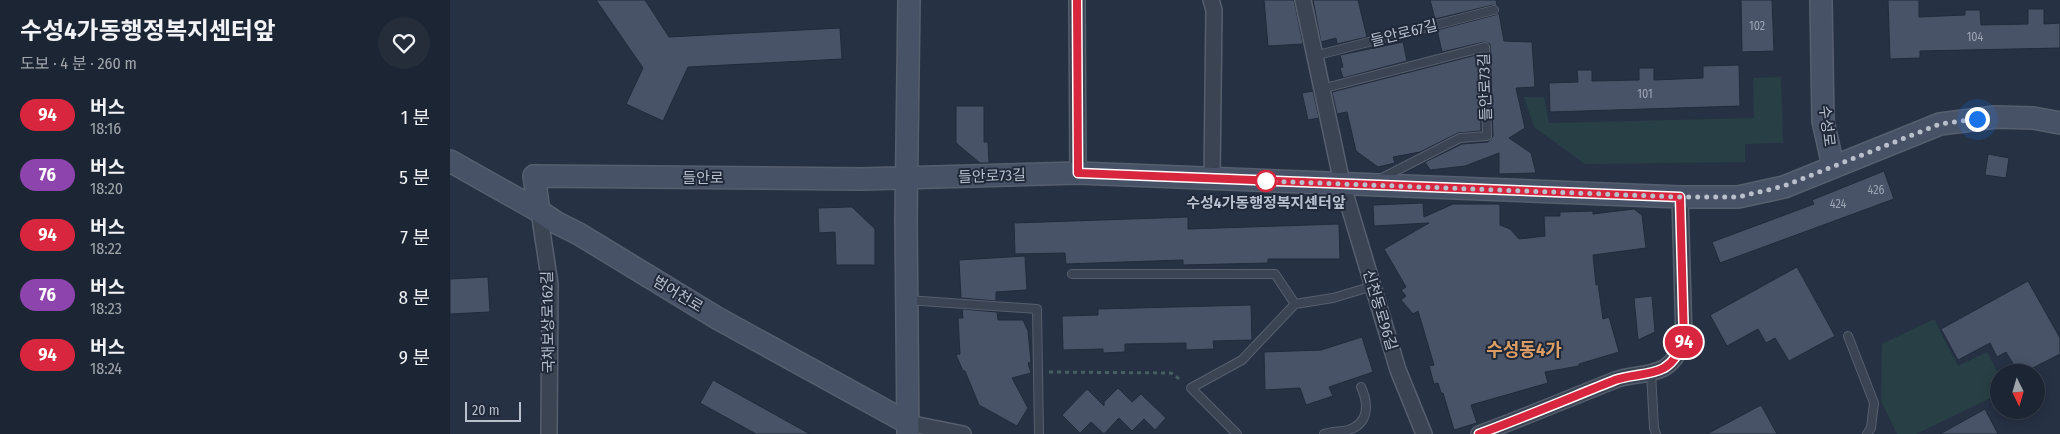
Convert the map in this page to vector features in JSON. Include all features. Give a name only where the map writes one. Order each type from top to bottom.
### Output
[{"type":"street","points":[[908,0],[906,300],[911,430],[963,434]]},
{"type":"street","points":[[1077,0],[1078,173]]},
{"type":"street","points":[[1210,0],[1214,10],[1212,179]]},
{"type":"street","points":[[1303,0],[1342,183]]},
{"type":"street","name":"수성로","points":[[1821,0],[1824,120],[1833,166],[1940,124],[1995,117],[2033,118],[2060,123]]},
{"type":"street","name":"범어천로","points":[[450,161],[540,211],[717,318],[911,430]]},
{"type":"street","name":"들안로73길","points":[[906,178],[1078,173],[1680,197],[1738,197],[1784,186],[1833,166]]},
{"type":"street","name":"들안로","points":[[540,211],[534,176],[906,178]]},
{"type":"street","name":"신천동로96길","points":[[1342,183],[1398,370],[1424,434]]},
{"type":"street","points":[[1479,434],[1570,400],[1618,379],[1651,373],[1664,368],[1677,357],[1684,341],[1680,197]]},
{"type":"street","name":"국채보상로162길","points":[[540,211],[550,284],[549,434]]},
{"type":"lane","name":"들안로67길","points":[[1314,56],[1494,10]]},
{"type":"lane","name":"들안로73길","points":[[1321,89],[1485,47],[1486,136],[1460,138],[1370,184]]},
{"type":"lane","points":[[1072,274],[1275,274],[1295,304]]},
{"type":"lane","points":[[1237,434],[1191,388],[1242,360],[1295,304],[1333,298],[1373,286]]},
{"type":"lane","points":[[906,300],[1037,309],[1040,434]]},
{"type":"lane","points":[[1848,336],[1874,402],[1872,428],[1867,434]]},
{"type":"lane","points":[[1651,373],[1654,428],[1656,434]]},
{"type":"lane","points":[[1324,434],[1347,430],[1355,427],[1363,420],[1367,412],[1365,394],[1361,387]]},
{"type":"path","points":[[1038,372],[1171,373],[1191,388]]},
{"type":"green space","points":[[1781,77],[1783,143],[1745,144],[1745,162],[1585,164],[1534,127],[1524,97],[1544,97],[1549,123],[1754,118],[1753,78]]},
{"type":"green space","points":[[1934,319],[1958,366],[1987,352],[1993,364],[1990,364],[1990,398],[1916,434],[1897,434],[1881,401],[1882,344]]},
{"type":"building","points":[[596,0],[645,0],[669,37],[840,28],[842,59],[688,67],[663,121],[626,104],[643,68]]},
{"type":"building","points":[[1264,0],[1294,0],[1303,44],[1268,46]]},
{"type":"building","points":[[1313,0],[1358,0],[1367,37],[1337,44],[1336,38],[1321,42]]},
{"type":"building","points":[[1430,0],[1496,0],[1497,6],[1493,5],[1435,19]]},
{"type":"building","points":[[1741,0],[1772,0],[1774,51],[1742,52]]},
{"type":"building","points":[[1888,0],[1919,0],[1919,17],[1965,15],[1965,10],[1980,10],[1981,25],[2028,24],[2028,9],[2044,9],[2044,24],[2060,23],[2060,48],[1920,51],[1920,58],[1890,59]]},
{"type":"building","points":[[1499,13],[1504,41],[1532,42],[1535,87],[1516,88],[1525,128],[1509,138],[1531,153],[1536,173],[1499,174],[1499,153],[1465,166],[1430,170],[1425,162],[1462,144],[1488,142],[1493,136],[1490,44],[1484,42],[1442,52],[1437,30]]},
{"type":"building","points":[[1403,42],[1407,61],[1343,78],[1340,68],[1343,67],[1340,55]]},
{"type":"building","points":[[1480,54],[1481,131],[1458,133],[1420,152],[1393,157],[1395,163],[1378,167],[1356,151],[1347,112],[1337,114],[1332,92]]},
{"type":"building","points":[[1739,65],[1740,106],[1550,112],[1549,83],[1578,82],[1577,70],[1592,70],[1592,81],[1639,80],[1639,68],[1654,68],[1654,80],[1703,78],[1703,66]]},
{"type":"building","points":[[1313,91],[1319,118],[1308,120],[1302,93]]},
{"type":"building","points":[[956,106],[984,106],[984,142],[988,142],[989,163],[980,163],[956,143]]},
{"type":"building","points":[[1988,154],[2009,158],[2006,178],[1985,175]]},
{"type":"building","points":[[1884,171],[1894,199],[1720,263],[1712,242],[1814,204],[1812,200]]},
{"type":"building","points":[[1423,203],[1424,217],[1453,204],[1500,204],[1500,225],[1510,229],[1519,239],[1545,236],[1544,216],[1560,216],[1560,212],[1593,211],[1593,214],[1634,209],[1642,215],[1646,248],[1593,255],[1596,285],[1598,284],[1603,319],[1609,317],[1619,352],[1579,364],[1579,366],[1545,372],[1548,383],[1471,405],[1477,423],[1454,430],[1443,393],[1441,393],[1438,383],[1434,384],[1429,366],[1434,365],[1418,311],[1413,314],[1401,300],[1406,296],[1401,290],[1406,287],[1384,249],[1429,223],[1374,226],[1373,205]]},
{"type":"building","points":[[852,207],[875,229],[875,265],[836,265],[835,232],[819,233],[818,208]]},
{"type":"building","points":[[1188,217],[1188,229],[1339,224],[1340,259],[1268,259],[1268,263],[1183,265],[1183,260],[1066,264],[1065,253],[1015,254],[1014,223]]},
{"type":"building","points":[[1025,256],[1027,290],[996,292],[996,301],[961,298],[959,260]]},
{"type":"building","points":[[1797,267],[1835,336],[1789,361],[1775,338],[1766,343],[1758,329],[1727,346],[1710,315]]},
{"type":"building","points":[[488,277],[490,312],[450,314],[450,279]]},
{"type":"building","points":[[2028,281],[2060,338],[2060,354],[2041,364],[2013,364],[2006,352],[1997,357],[1990,343],[1958,360],[1941,329]]},
{"type":"building","points":[[1652,296],[1655,332],[1638,340],[1634,298]]},
{"type":"building","points":[[1251,305],[1252,340],[1213,341],[1214,349],[1186,350],[1186,343],[1125,344],[1125,352],[1103,353],[1103,349],[1063,350],[1062,316],[1098,315],[1098,309]]},
{"type":"building","points":[[962,309],[997,312],[998,320],[1023,320],[1028,331],[1031,362],[1028,363],[1031,373],[1012,378],[1028,408],[1017,426],[979,405],[965,371],[963,371],[956,355],[960,354],[958,318],[963,318]]},
{"type":"building","points":[[1362,337],[1373,372],[1329,387],[1333,396],[1306,405],[1300,388],[1265,390],[1264,352],[1321,350]]},
{"type":"building","points":[[713,380],[810,434],[756,434],[700,403]]},
{"type":"building","points":[[1118,388],[1132,402],[1141,394],[1166,418],[1155,430],[1144,419],[1132,431],[1119,418],[1104,434],[1091,422],[1080,433],[1062,415],[1087,389],[1104,406],[1104,402]]},
{"type":"building","points":[[1761,405],[1777,434],[1707,434]]},
{"type":"building","points":[[1985,409],[1998,434],[1940,434]]},
{"type":"bus line","name":"94","points":[[1077,0],[1078,173],[1680,197],[1684,341],[1677,357],[1664,368],[1651,373],[1618,379],[1570,400],[1479,434]]},
{"type":"place","name":"수성4가동행정복지센터앞","points":[[1266,181]]},
{"type":"district","name":"수성동4가","points":[[1524,350]]},
{"type":"route","points":[[1266,181],[1680,197],[1738,197],[1784,186],[1940,124],[1977,119]]}]
